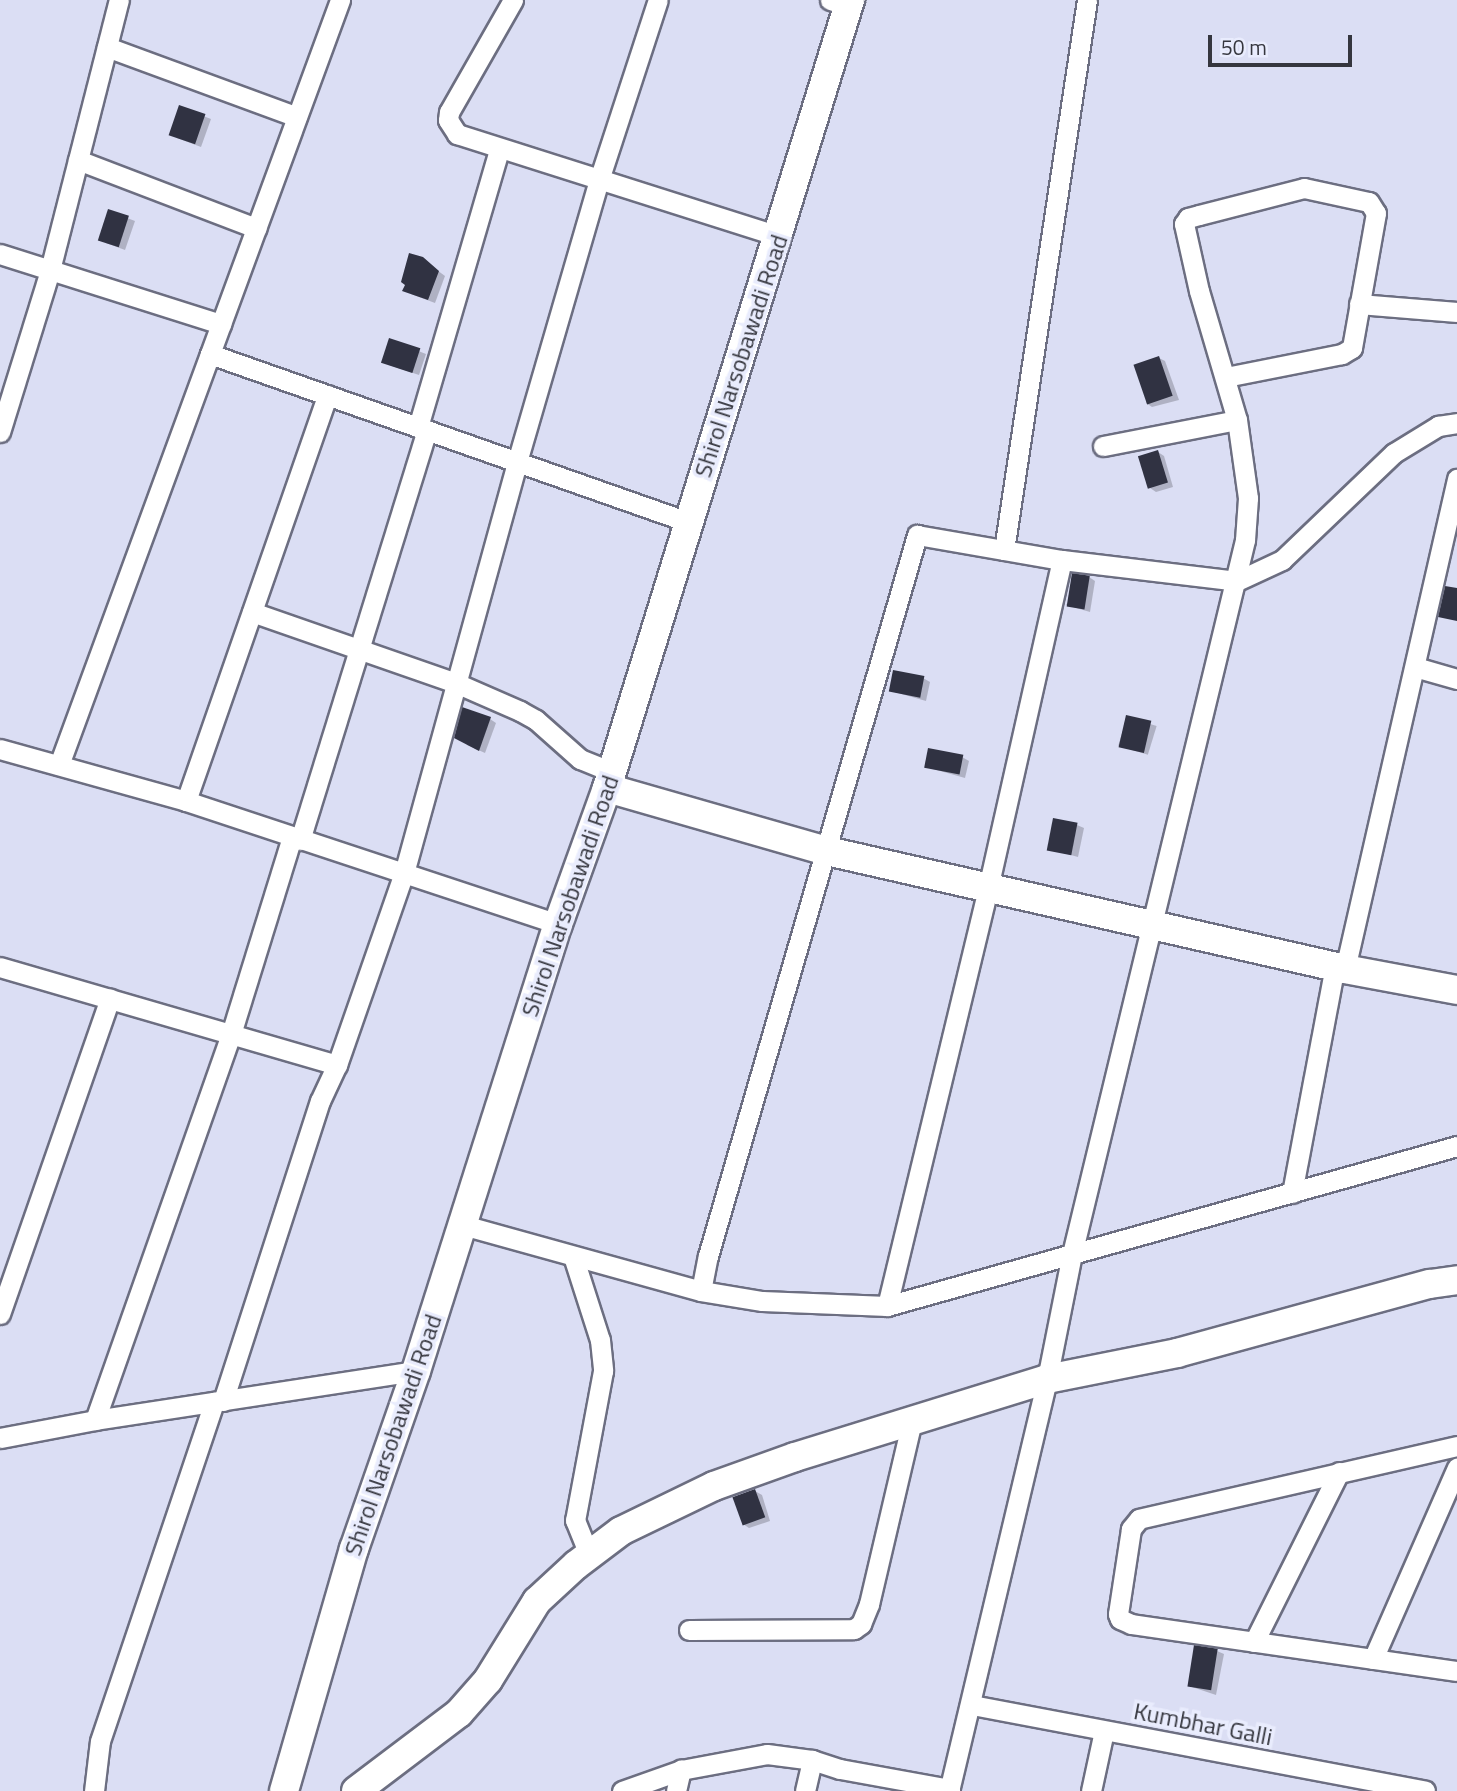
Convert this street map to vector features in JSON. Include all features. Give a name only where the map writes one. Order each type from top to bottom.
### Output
[{"type":"street","points":[[0,432],[50,270],[119,0]]},
{"type":"street","points":[[513,0],[449,112],[448,120],[457,134],[499,150],[779,236]]},
{"type":"street","points":[[94,1791],[100,1741],[320,1101],[337,1065],[404,873],[516,462],[599,180],[658,0]]},
{"type":"street","points":[[1004,550],[1087,0]]},
{"type":"street","points":[[60,765],[337,1]]},
{"type":"street","name":"Shirol Narsobawadi Road","points":[[284,1791],[354,1549],[416,1371],[558,924],[610,780],[779,236],[843,2]]},
{"type":"street","points":[[107,47],[297,117]]},
{"type":"street","points":[[95,1420],[231,1034],[357,650],[422,429],[499,150]]},
{"type":"street","points":[[78,160],[256,228]]},
{"type":"street","points":[[622,1791],[681,1770],[767,1754],[812,1760],[949,1790],[972,1705],[1047,1380],[1072,1254],[1245,540],[1248,498],[1237,420],[1187,244],[1184,224],[1188,218],[1304,188],[1369,202],[1376,213],[1352,348],[1342,354],[1226,377]]},
{"type":"street","points":[[0,254],[221,324]]},
{"type":"street","points":[[1359,304],[1457,312]]},
{"type":"street","points":[[210,354],[688,522]]},
{"type":"street","points":[[186,801],[327,395]]},
{"type":"street","points":[[1104,446],[1237,420]]},
{"type":"street","points":[[701,1292],[712,1243],[917,535],[1062,560],[1237,581],[1282,560],[1394,453],[1438,426],[1457,424]]},
{"type":"street","points":[[1292,1193],[1340,968],[1415,667],[1457,479]]},
{"type":"street","points":[[887,1306],[896,1258],[988,888],[1062,560]]},
{"type":"street","points":[[252,612],[456,683],[536,720],[580,759],[610,780],[827,851],[1154,923],[1340,968],[1457,990]]},
{"type":"street","points":[[1415,667],[1457,679]]},
{"type":"street","points":[[0,749],[186,801],[558,924]]},
{"type":"street","points":[[0,967],[337,1065]]},
{"type":"street","points":[[0,1314],[6,1274],[110,999]]},
{"type":"street","points":[[463,1225],[701,1292],[762,1301],[887,1306],[1457,1146]]},
{"type":"street","points":[[573,1256],[600,1340],[603,1371],[575,1520],[589,1554]]},
{"type":"street","points":[[356,1791],[459,1713],[488,1680],[537,1601],[589,1554],[621,1531],[714,1486],[794,1457],[1047,1380],[1177,1353],[1430,1284],[1457,1280]]},
{"type":"street","points":[[0,1438],[95,1420],[416,1371]]},
{"type":"street","points":[[689,1630],[854,1629],[861,1624],[869,1604],[912,1421]]},
{"type":"street","points":[[1457,1446],[1146,1517],[1134,1523],[1118,1614],[1120,1619],[1131,1624],[1457,1671]]},
{"type":"street","points":[[1373,1659],[1457,1468]]},
{"type":"street","points":[[1254,1642],[1339,1472]]},
{"type":"street","name":"Kumbhar Galli","points":[[972,1705],[1425,1791]]},
{"type":"street","points":[[1091,1791],[1104,1731]]},
{"type":"street","points":[[805,1791],[812,1760]]},
{"type":"street","points":[[676,1791],[681,1770]]},
{"type":"building","points":[[179,105],[205,114],[195,144],[169,135]]},
{"type":"building","points":[[108,209],[129,216],[119,247],[98,240]]},
{"type":"building","points":[[409,253],[423,257],[439,271],[428,300],[402,291],[405,285],[401,282]]},
{"type":"building","points":[[389,338],[420,348],[412,373],[381,363]]},
{"type":"building","points":[[1159,356],[1173,396],[1147,405],[1133,365]]},
{"type":"building","points":[[1158,450],[1168,483],[1148,489],[1138,456]]},
{"type":"building","points":[[1072,573],[1090,576],[1084,609],[1067,607]]},
{"type":"building","points":[[1445,586],[1457,588],[1457,621],[1438,617]]},
{"type":"building","points":[[893,670],[924,676],[920,698],[889,692]]},
{"type":"building","points":[[462,707],[491,717],[479,751],[454,738]]},
{"type":"building","points":[[1126,715],[1151,721],[1144,753],[1119,747]]},
{"type":"building","points":[[928,748],[963,755],[960,775],[924,768]]},
{"type":"building","points":[[1053,818],[1078,823],[1071,855],[1047,850]]},
{"type":"building","points":[[755,1489],[765,1517],[743,1525],[732,1497]]},
{"type":"building","points":[[1194,1645],[1218,1649],[1211,1690],[1187,1686]]}]
